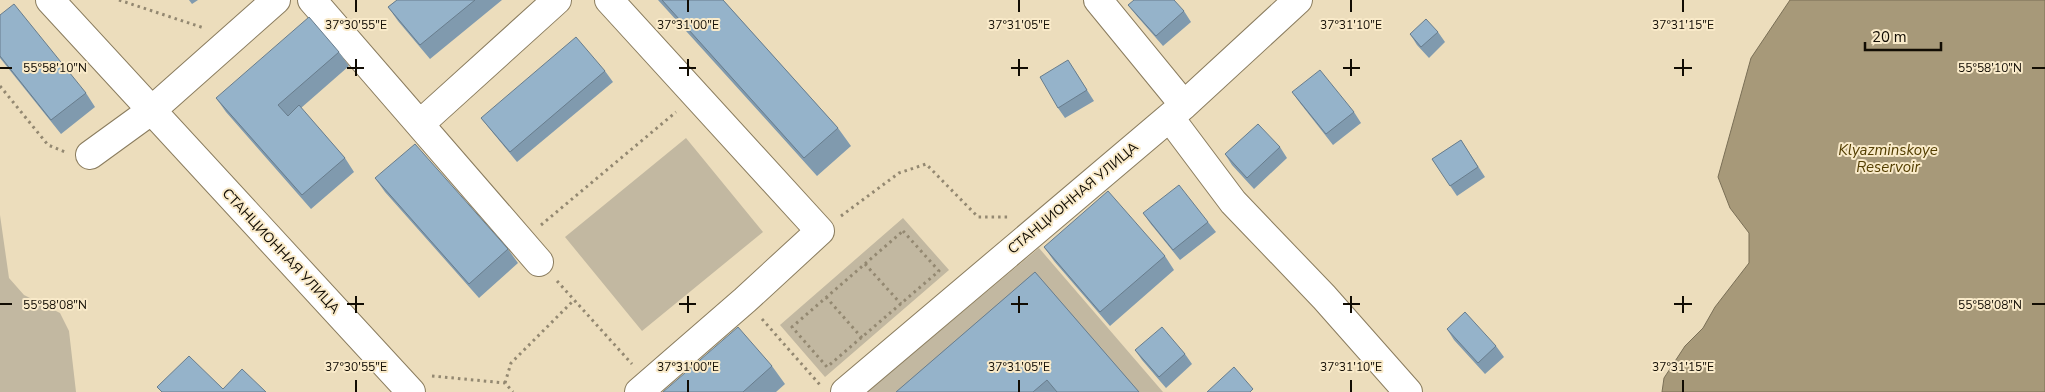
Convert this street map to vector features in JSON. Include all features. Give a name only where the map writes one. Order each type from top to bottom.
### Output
[{"type":"street","name":"СТАНЦИОННАЯ УЛИЦА","points":[[51,0],[411,392]]},
{"type":"street","points":[[90,155],[152,110],[276,0]]},
{"type":"street","points":[[312,0],[530,252]]},
{"type":"street","points":[[420,124],[557,0]]},
{"type":"street","points":[[609,0],[820,231],[745,300],[644,387]]},
{"type":"street","points":[[1098,0],[1177,111],[1233,202],[1324,297],[1408,392]]},
{"type":"street","name":"СТАНЦИОННАЯ УЛИЦА","points":[[834,390],[1050,217],[1177,111],[1298,0]]},
{"type":"path","points":[[119,0],[233,38]]},
{"type":"path","points":[[0,86],[48,145],[72,155],[90,155]]},
{"type":"path","points":[[644,387],[574,300],[530,252],[696,95]]},
{"type":"path","points":[[820,231],[899,174],[926,164],[978,217],[1050,217]]},
{"type":"path","points":[[903,230],[939,272],[827,367],[792,327],[826,297],[903,230]]},
{"type":"path","points":[[865,264],[901,304]]},
{"type":"path","points":[[826,297],[862,338]]},
{"type":"path","points":[[505,384],[511,364],[574,300]]},
{"type":"path","points":[[745,300],[834,390]]},
{"type":"path","points":[[393,372],[505,384],[513,392]]},
{"type":"shaded area","points":[[686,138],[763,232],[642,331],[565,237]]},
{"type":"shaded area","points":[[0,215],[9,278],[24,295],[60,313],[69,331],[76,392],[0,392]]},
{"type":"shaded area","points":[[903,218],[949,270],[825,377],[780,325]]},
{"type":"shaded area","points":[[1039,248],[1163,392],[867,392]]},
{"type":"water","name":"Klyazminskoye Reservoir","points":[[1790,0],[2045,0],[2045,392],[1662,392],[1664,378],[1685,346],[1703,328],[1715,307],[1749,263],[1749,233],[1730,208],[1718,177],[1751,58]]},
{"type":"building","points":[[397,0],[475,0],[420,45],[388,7]]},
{"type":"building","points":[[662,0],[723,0],[838,128],[804,158]]},
{"type":"building","points":[[1134,0],[1174,0],[1184,11],[1156,36],[1128,5]]},
{"type":"building","points":[[14,4],[86,93],[51,120],[0,56],[0,15]]},
{"type":"building","points":[[309,17],[339,52],[278,105],[288,116],[299,105],[345,158],[302,195],[216,98]]},
{"type":"building","points":[[1426,19],[1438,32],[1421,47],[1410,34]]},
{"type":"building","points":[[576,37],[605,71],[510,152],[481,118]]},
{"type":"building","points":[[1068,60],[1087,90],[1058,108],[1040,77]]},
{"type":"building","points":[[1320,70],[1354,112],[1326,134],[1292,92]]},
{"type":"building","points":[[1258,124],[1280,147],[1247,178],[1225,154]]},
{"type":"building","points":[[1461,140],[1478,167],[1450,186],[1432,159]]},
{"type":"building","points":[[415,144],[508,249],[469,284],[375,178]]},
{"type":"building","points":[[1179,185],[1208,222],[1173,250],[1143,213]]},
{"type":"building","points":[[1108,191],[1165,256],[1100,312],[1044,247]]},
{"type":"building","points":[[1035,272],[1139,392],[1057,392],[1047,380],[1033,392],[896,392]]},
{"type":"building","points":[[1465,312],[1496,346],[1478,363],[1447,329]]},
{"type":"building","points":[[738,327],[772,366],[743,392],[663,392]]},
{"type":"building","points":[[1162,327],[1185,354],[1159,377],[1135,350]]},
{"type":"building","points":[[189,356],[223,389],[242,369],[266,392],[162,392],[157,387]]},
{"type":"building","points":[[1234,367],[1253,389],[1250,392],[1207,392]]}]
